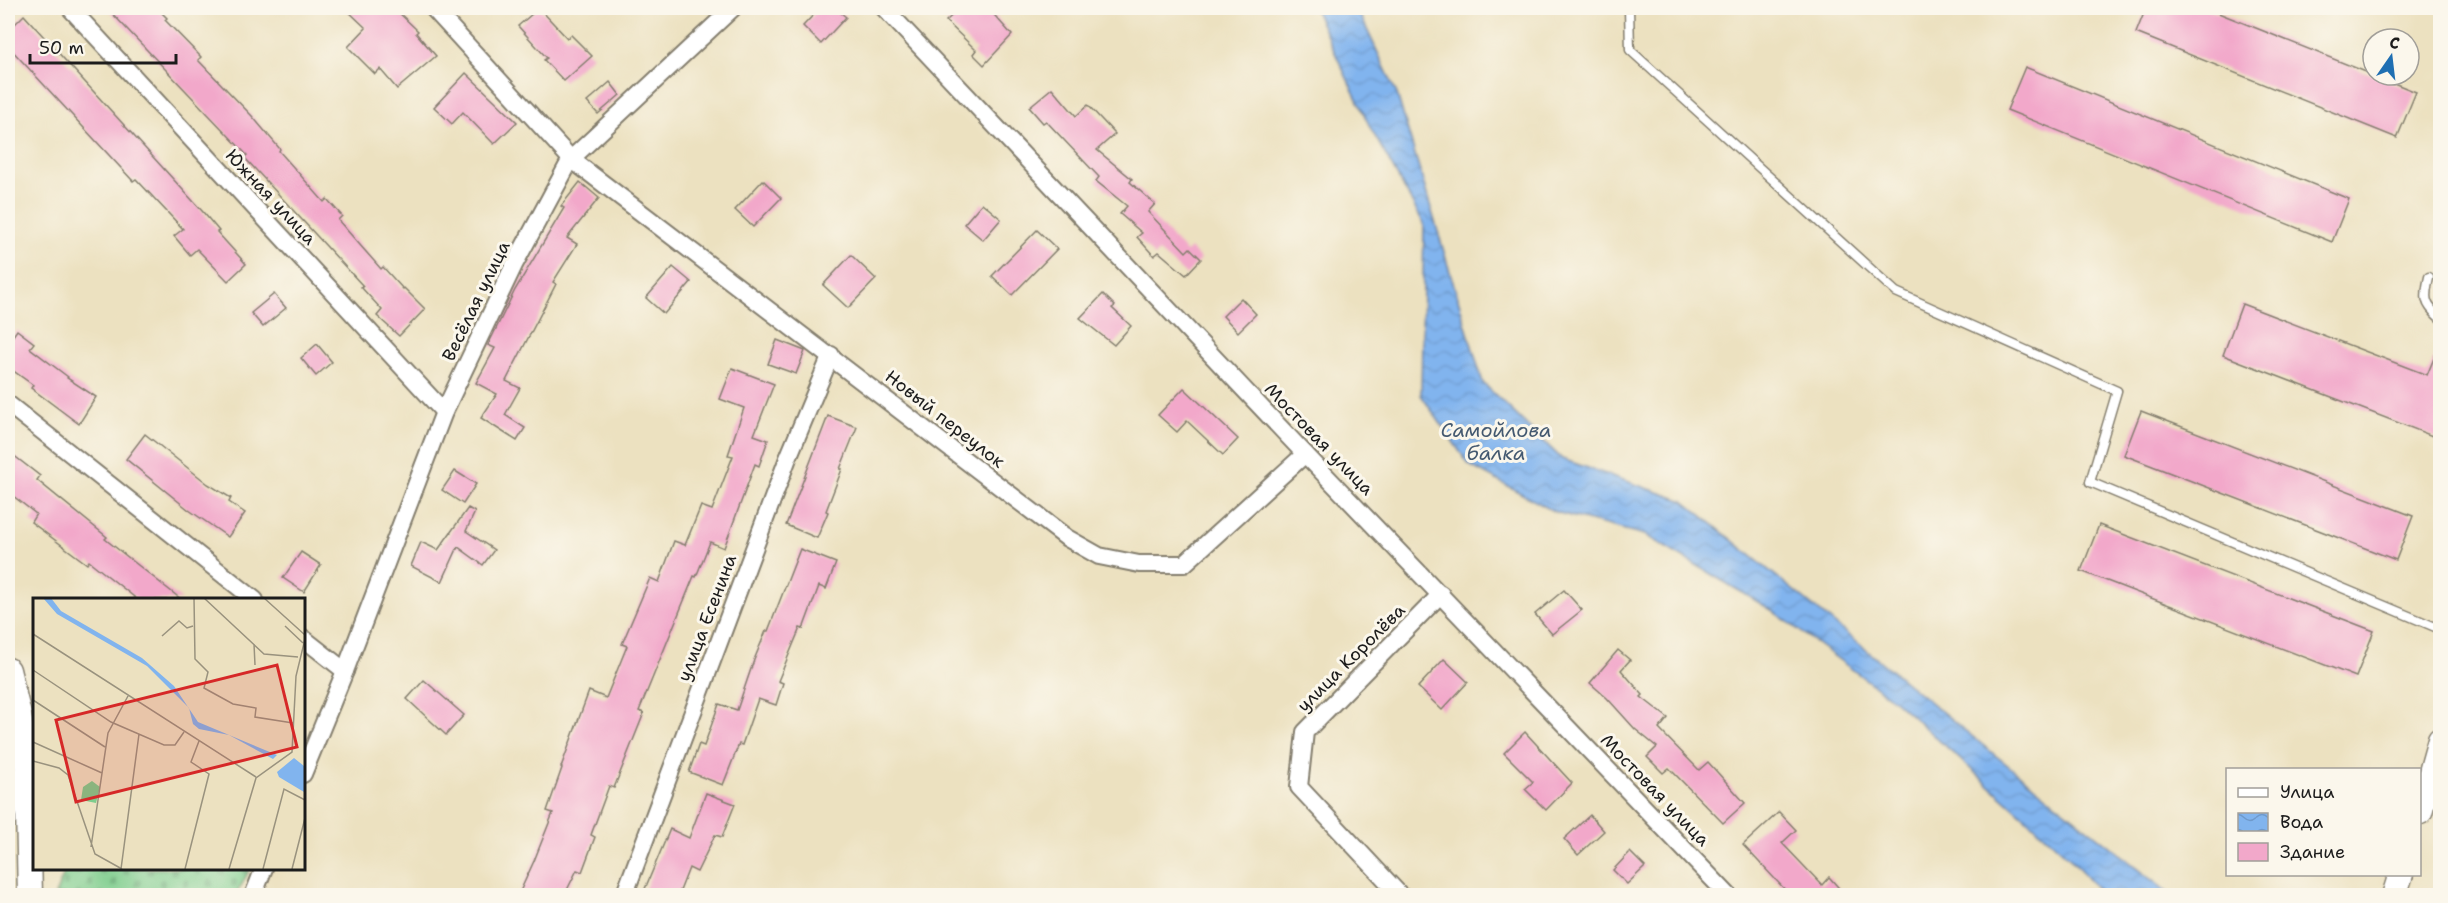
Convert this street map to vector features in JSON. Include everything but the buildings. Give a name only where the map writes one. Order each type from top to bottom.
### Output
[{"type":"street","name":"Южная улица","points":[[70,8],[444,412]]},
{"type":"street","name":"Новый переулок","points":[[433,8],[571,159],[831,355],[1067,538],[1099,556],[1139,564],[1184,564],[1305,454]]},
{"type":"street","name":"Весёлая улица","points":[[304,772],[345,672],[444,412],[514,265],[571,159],[733,8]]},
{"type":"street","name":"Мостовая улица","points":[[884,8],[1305,454],[1729,896]]},
{"type":"street","name":"улица Есенина","points":[[624,896],[788,458],[831,355]]},
{"type":"street","points":[[8,404],[252,598]]},
{"type":"street","name":"улица Королёва","points":[[1401,896],[1299,788],[1305,732],[1441,594]]},
{"type":"street","points":[[304,639],[345,672]]},
{"type":"street","points":[[8,670],[20,715],[27,764],[30,896]]},
{"type":"street","points":[[2421,810],[2435,779],[2440,740]]},
{"type":"street","points":[[253,896],[263,870]]},
{"type":"street","points":[[2394,896],[2400,876]]},
{"type":"lane","points":[[1629,8],[1630,50],[1896,292],[2117,391],[2090,482],[2440,629]]},
{"type":"lane","points":[[2429,277],[2426,291],[2429,308],[2440,318]]},
{"type":"green space","points":[[65,870],[249,870],[236,895],[55,895]]},
{"type":"water","name":"Самойлова балка","points":[[1314,8],[1357,8],[1397,94],[1483,383],[1562,459],[1684,501],[1995,755],[2171,895],[2103,895],[2069,857],[1895,701],[1770,609],[1645,535],[1555,512],[1469,465],[1421,395],[1424,224],[1371,129]]}]
